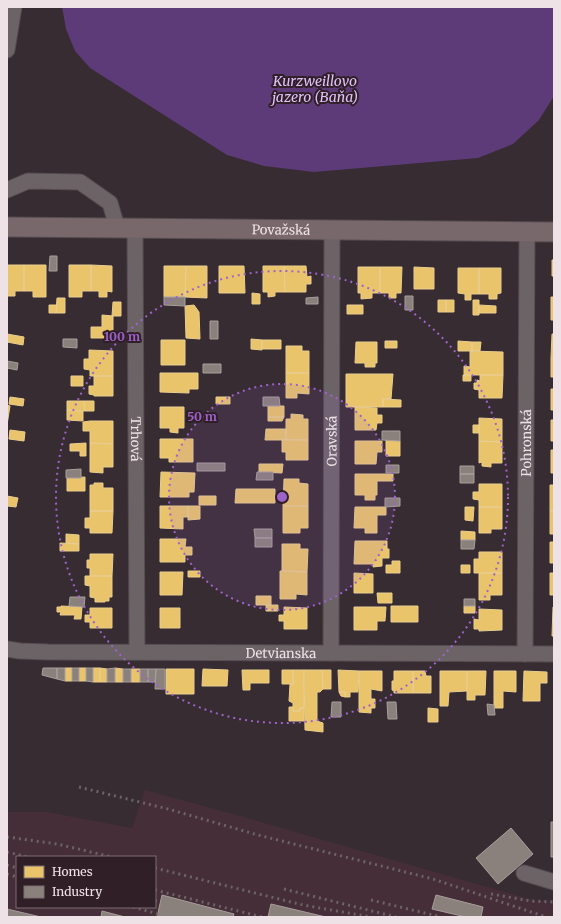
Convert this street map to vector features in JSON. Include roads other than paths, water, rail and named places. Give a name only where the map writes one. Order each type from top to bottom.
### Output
[{"type":"main road","name":"Považská","points":[[7,227],[554,232]]},
{"type":"street","points":[[7,50],[14,7]]},
{"type":"street","name":"Trhová","points":[[7,190],[28,181],[80,182],[110,203],[126,227],[137,651]]},
{"type":"street","name":"Oravská","points":[[331,653],[332,229]]},
{"type":"street","name":"Pohronská","points":[[525,654],[527,232]]},
{"type":"street","name":"Detvianska","points":[[7,649],[48,652],[137,651],[554,654]]},
{"type":"street","points":[[524,873],[554,882]]},
{"type":"water","name":"Kurzweillovo jazero (Baňa)","points":[[62,7],[552,7],[554,9],[554,96],[539,120],[513,144],[478,158],[314,172],[264,166],[227,155],[90,68],[75,51],[66,29]]},
{"type":"railway","points":[[79,787],[168,809],[258,835],[433,879],[546,917]]},
{"type":"railway","points":[[7,837],[57,844],[108,856]]},
{"type":"railway","points":[[7,852],[24,856]]},
{"type":"railway","points":[[7,865],[16,868]]},
{"type":"railway","points":[[156,868],[303,905],[371,917]]},
{"type":"railway","points":[[7,874],[16,877]]},
{"type":"railway","points":[[284,889],[396,917]]},
{"type":"railway","points":[[156,890],[262,917]]},
{"type":"railway","points":[[491,894],[531,901],[554,902]]},
{"type":"railway","points":[[371,900],[441,917]]},
{"type":"railway","points":[[156,901],[161,902]]},
{"type":"railway","points":[[137,908],[158,914]]}]
